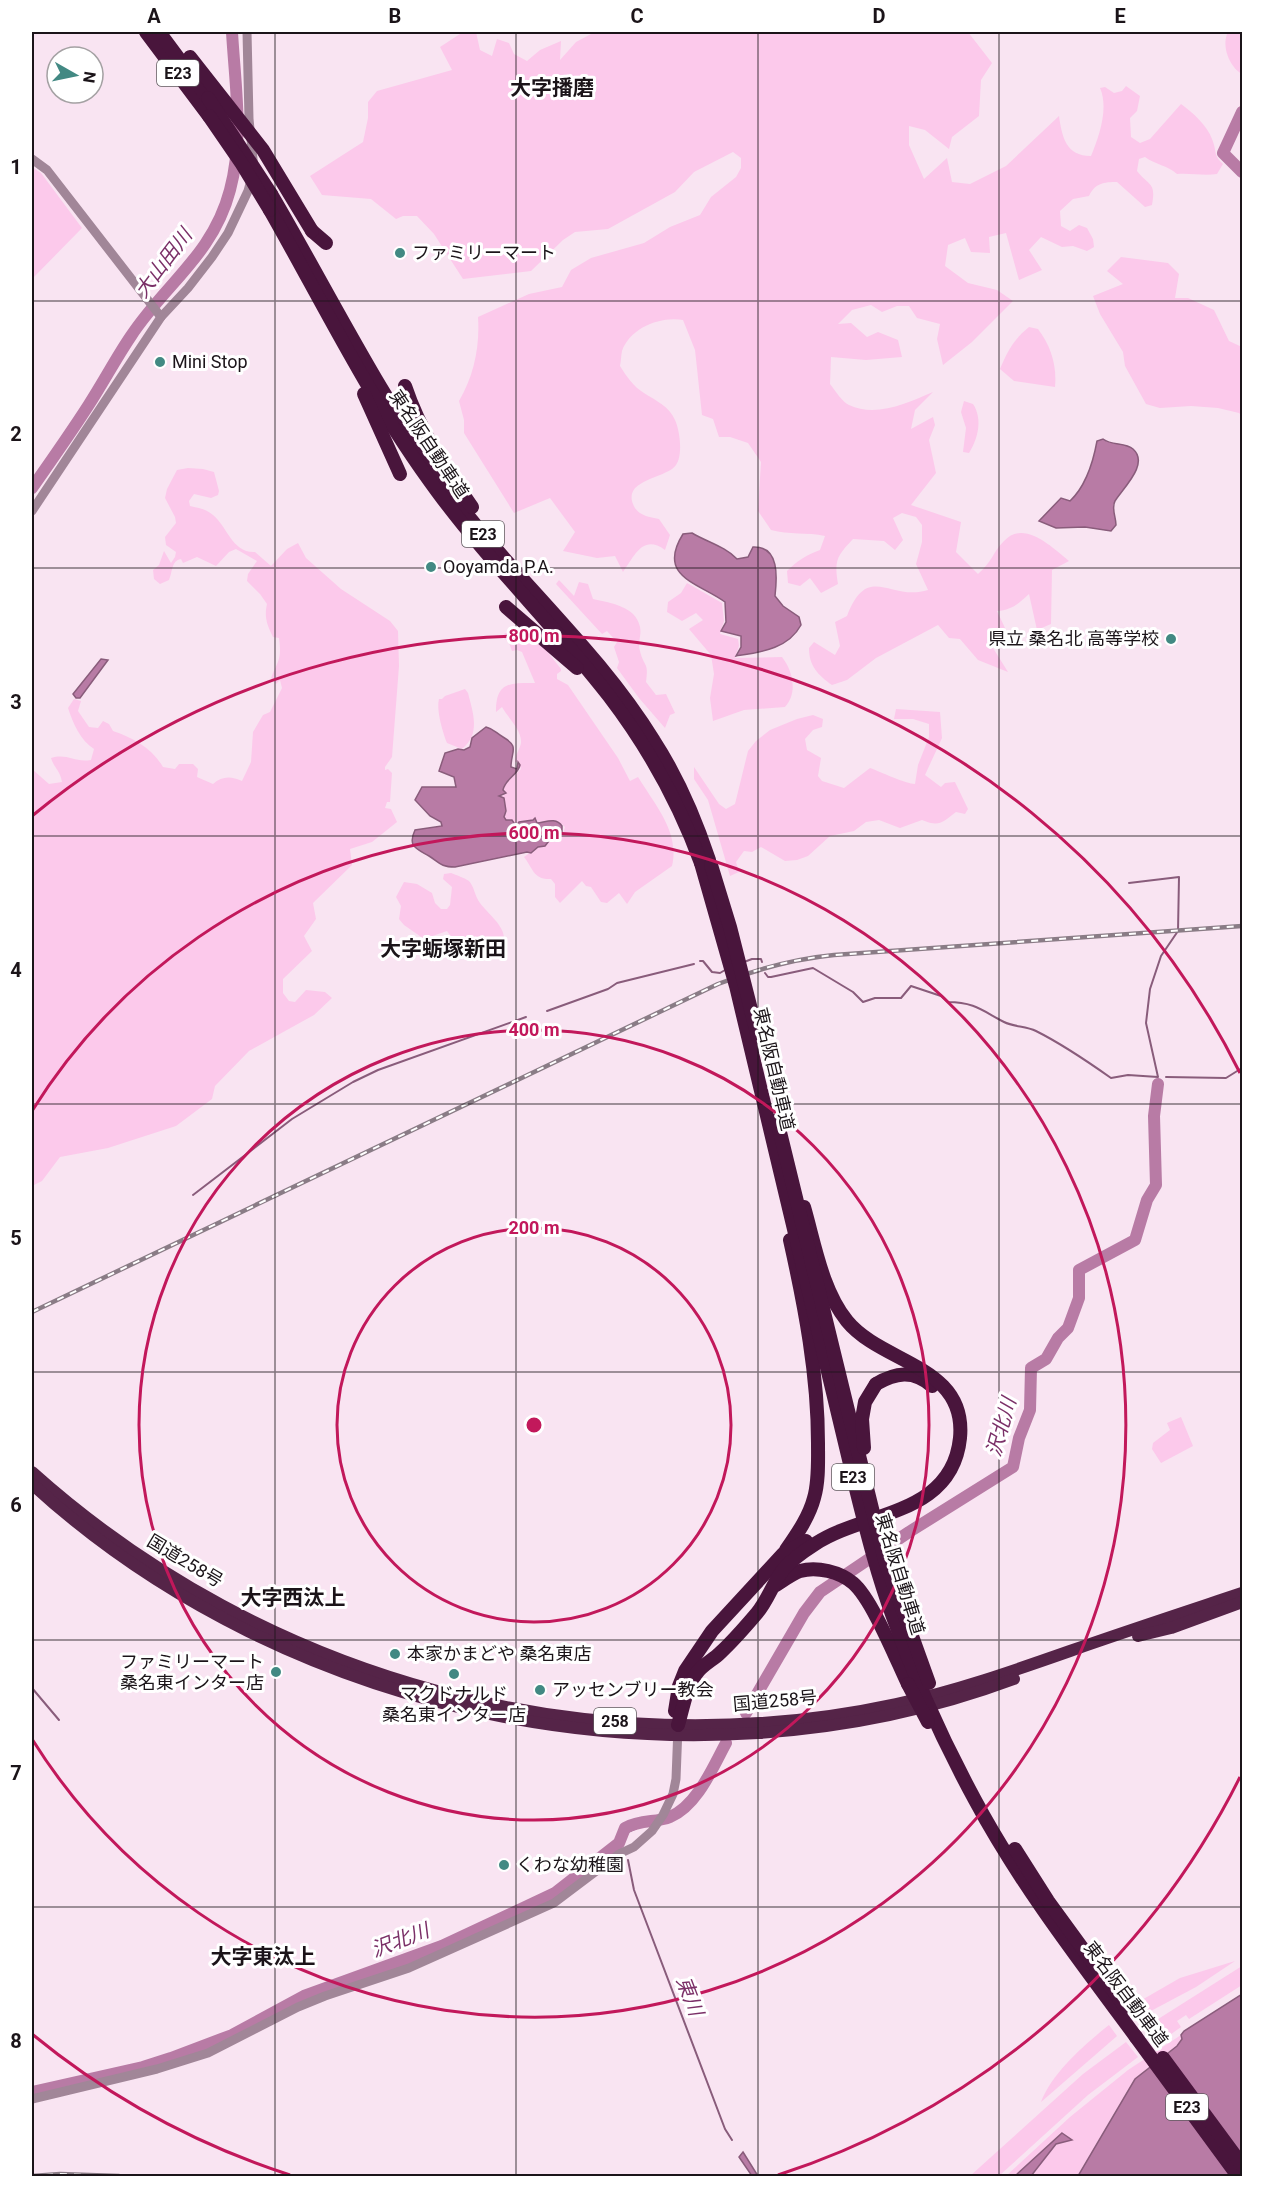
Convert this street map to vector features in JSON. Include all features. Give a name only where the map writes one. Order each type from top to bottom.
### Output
[{"type":"highway","name":"東名阪自動車道","points":[[146,32],[242,164],[408,451],[462,524],[591,674],[645,747],[681,813],[705,861],[742,972],[885,1561],[926,1675],[983,1796],[1019,1857],[1080,1945],[1242,2165]]},
{"type":"highway","name":"東名阪自動車道","points":[[159,32],[208,98],[272,194],[409,435],[469,517],[600,666],[654,741],[690,808],[736,986],[875,1560],[892,1616],[917,1678],[975,1801],[1011,1862],[1065,1942],[1238,2176]]},
{"type":"highway","points":[[169,32],[263,150],[312,231],[326,243]]},
{"type":"highway","points":[[343,341],[346,357],[400,474]]},
{"type":"highway","points":[[405,386],[414,412],[429,442],[530,587]]},
{"type":"highway","points":[[506,606],[584,675],[619,713],[645,747]]},
{"type":"highway","points":[[678,1730],[686,1697],[696,1673],[721,1653],[758,1611],[783,1570],[815,1543],[836,1532],[900,1510],[929,1494],[947,1476],[958,1447],[959,1419],[950,1395],[943,1386],[937,1379],[921,1369],[868,1341],[848,1322],[834,1300],[828,1287],[787,1148],[780,1134]]},
{"type":"highway","points":[[678,1730],[675,1706],[685,1671],[712,1631],[783,1554],[803,1525],[814,1498],[818,1470],[818,1424],[811,1345],[778,1188],[778,1164]]},
{"type":"highway","points":[[783,1554],[836,1524],[882,1509],[914,1495],[926,1486],[942,1468],[950,1448],[952,1434],[947,1407],[935,1389],[914,1376],[893,1375],[876,1384],[865,1402],[862,1419],[866,1462],[895,1577],[896,1592]]},
{"type":"highway","name":"国道258号","points":[[32,1472],[83,1516],[146,1560],[245,1618],[334,1659],[406,1683],[466,1699],[575,1719],[678,1730],[789,1720],[896,1704],[1038,1664],[1242,1593]]},
{"type":"highway","name":"国道258号","points":[[32,1484],[108,1547],[170,1588],[239,1628],[332,1668],[419,1697],[502,1716],[575,1728],[791,1730],[904,1712],[990,1688],[1039,1669],[1171,1628],[1242,1602]]},
{"type":"highway","points":[[772,1589],[802,1571],[812,1569],[838,1574],[852,1582],[867,1601],[962,1785],[975,1801]]},
{"type":"street","points":[[32,511],[160,316],[188,288],[212,257],[228,233],[248,191],[255,169],[249,119],[247,32]]},
{"type":"street","points":[[32,159],[47,170],[160,316]]},
{"type":"street","points":[[32,2099],[208,2053],[298,2007],[430,1959],[554,1903],[619,1854],[634,1847],[654,1828],[668,1807],[673,1794],[676,1779],[678,1730]]},
{"type":"shaded area","points":[[463,32],[476,32],[480,50],[492,56],[497,39],[509,43],[514,54],[527,61],[540,50],[561,41],[560,60],[576,42],[593,33],[590,32],[968,32],[992,63],[981,80],[979,116],[952,137],[949,149],[925,130],[909,126],[909,145],[924,179],[947,158],[952,182],[970,184],[1006,166],[1059,116],[1064,138],[1071,149],[1076,153],[1091,156],[1100,131],[1103,113],[1104,104],[1100,88],[1105,87],[1114,93],[1122,91],[1126,86],[1140,96],[1137,111],[1130,118],[1131,137],[1140,143],[1150,139],[1181,104],[1203,124],[1223,164],[1217,174],[1177,174],[1145,157],[1139,159],[1137,171],[1151,185],[1152,205],[1145,207],[1117,182],[1112,182],[1097,186],[1089,196],[1073,199],[1060,211],[1061,226],[1070,231],[1079,225],[1087,228],[1093,239],[1094,247],[1087,251],[1073,246],[1062,247],[1041,237],[1029,250],[1042,270],[1019,280],[1006,233],[989,237],[990,253],[971,252],[965,238],[948,245],[945,266],[968,283],[997,290],[1013,301],[972,342],[943,365],[937,339],[940,324],[917,318],[909,306],[897,306],[882,312],[871,305],[852,310],[838,324],[851,323],[867,337],[878,332],[898,340],[902,357],[866,360],[831,357],[830,384],[846,403],[859,409],[881,410],[933,392],[915,410],[911,429],[933,417],[935,425],[929,440],[936,473],[911,505],[961,522],[956,552],[978,574],[1004,541],[1020,533],[1029,534],[1047,543],[1069,561],[1052,570],[1051,624],[1037,630],[1029,594],[1014,606],[997,611],[1005,628],[999,635],[988,640],[1008,672],[978,660],[960,639],[949,638],[938,625],[876,658],[847,680],[832,685],[819,674],[811,660],[809,648],[814,642],[835,655],[840,646],[835,622],[847,616],[863,590],[881,587],[914,592],[928,590],[916,564],[922,542],[922,525],[916,517],[902,513],[893,518],[903,540],[895,550],[884,541],[853,539],[838,559],[836,569],[838,584],[821,593],[810,578],[800,586],[788,583],[787,571],[794,564],[820,550],[825,536],[771,530],[758,511],[761,462],[748,443],[730,437],[719,437],[713,419],[702,415],[695,350],[683,320],[656,322],[639,330],[626,343],[622,351],[620,366],[637,387],[670,411],[678,430],[680,449],[676,465],[640,484],[634,489],[632,496],[637,511],[659,519],[670,535],[665,550],[651,544],[645,545],[636,553],[623,572],[615,556],[597,558],[563,551],[575,532],[550,498],[514,513],[464,433],[464,420],[459,401],[469,381],[475,360],[478,317],[529,294],[562,287],[571,270],[591,258],[644,243],[670,227],[700,215],[711,197],[736,177],[741,168],[741,158],[733,152],[694,172],[675,192],[608,229],[575,232],[563,240],[531,271],[463,279],[434,234],[417,216],[403,216],[396,219],[371,199],[322,195],[310,176],[363,142],[368,118],[368,102],[377,91],[452,70],[440,47]]},
{"type":"shaded area","points":[[1228,32],[1242,32],[1242,74],[1233,66],[1226,49]]},
{"type":"shaded area","points":[[32,167],[41,173],[82,228],[32,279]]},
{"type":"shaded area","points":[[1121,257],[1168,263],[1179,274],[1175,298],[1188,298],[1214,310],[1229,341],[1242,347],[1242,416],[1239,413],[1218,408],[1191,406],[1160,408],[1146,404],[1125,366],[1123,352],[1100,314],[1093,296],[1123,284],[1107,271]]},
{"type":"shaded area","points":[[1029,327],[1038,329],[1050,349],[1055,371],[1055,387],[1014,381],[1000,369],[1011,346]]},
{"type":"shaded area","points":[[964,401],[973,404],[979,422],[975,442],[969,453],[963,452],[966,428],[961,412]]},
{"type":"shaded area","points":[[1103,439],[1110,443],[1130,447],[1137,455],[1137,469],[1114,504],[1116,525],[1111,531],[1085,527],[1056,528],[1039,521],[1061,498],[1070,501],[1076,495],[1088,474],[1097,441]]},
{"type":"shaded area","points":[[188,468],[214,472],[218,495],[211,498],[194,494],[189,501],[190,506],[213,515],[235,544],[247,551],[255,552],[271,566],[287,549],[298,543],[306,558],[341,589],[390,621],[398,631],[399,666],[392,757],[385,767],[385,770],[388,769],[392,773],[390,802],[387,802],[385,808],[391,809],[397,822],[372,842],[350,849],[352,865],[313,903],[316,919],[304,936],[312,951],[283,979],[283,993],[289,1001],[295,1002],[306,990],[325,992],[332,998],[314,1015],[249,1051],[215,1086],[212,1099],[176,1126],[108,1148],[60,1157],[42,1181],[32,1186],[32,769],[49,784],[62,782],[51,758],[91,760],[94,749],[81,736],[68,708],[74,699],[81,701],[78,711],[89,727],[98,728],[103,721],[109,724],[113,731],[135,740],[148,749],[163,767],[175,769],[179,764],[193,764],[198,769],[197,777],[213,784],[220,779],[227,778],[242,781],[251,762],[253,732],[263,715],[270,712],[282,688],[280,680],[276,684],[271,678],[280,655],[279,638],[273,637],[268,625],[267,604],[247,581],[248,574],[257,561],[236,549],[229,552],[216,566],[197,557],[183,563],[181,559],[178,560],[174,564],[169,580],[160,584],[154,579],[153,570],[159,565],[164,551],[171,563],[176,552],[166,545],[165,537],[176,523],[165,498],[167,489],[177,470]]},
{"type":"shaded area","points":[[692,533],[722,548],[737,559],[748,557],[753,547],[762,548],[768,552],[775,564],[775,596],[783,606],[799,617],[801,625],[796,633],[773,648],[736,656],[741,647],[741,636],[721,631],[726,622],[725,602],[684,577],[678,569],[675,560],[676,548],[683,534]]},
{"type":"shaded area","points":[[559,580],[574,596],[579,582],[588,584],[593,599],[628,610],[638,620],[639,648],[646,667],[646,682],[656,695],[666,694],[675,713],[670,715],[665,728],[617,668],[619,662],[614,647],[617,642],[607,631],[602,634],[556,584]]},
{"type":"shaded area","points":[[687,583],[722,603],[724,621],[720,634],[738,639],[739,646],[735,658],[782,657],[789,669],[793,689],[785,707],[744,710],[713,721],[710,698],[714,674],[711,655],[689,629],[703,620],[696,613],[682,621],[667,612],[668,602],[681,593]]},
{"type":"shaded area","points":[[526,632],[547,651],[561,669],[557,674],[557,679],[568,685],[618,758],[630,781],[638,777],[669,830],[674,854],[672,866],[635,892],[627,904],[619,893],[607,903],[601,902],[591,887],[586,886],[582,881],[560,903],[555,897],[555,884],[551,879],[540,878],[524,857],[545,845],[556,833],[563,833],[565,827],[555,821],[537,822],[534,819],[519,822],[518,826],[515,826],[513,821],[506,820],[504,817],[507,811],[504,798],[498,797],[504,795],[506,783],[521,769],[518,762],[515,762],[521,738],[502,707],[496,712],[498,695],[501,690],[511,684],[535,683],[522,652],[512,651],[509,643],[503,637],[505,633]]},
{"type":"shaded area","points":[[101,659],[108,660],[80,698],[76,698],[73,694]]},
{"type":"shaded area","points":[[465,689],[472,708],[474,730],[472,737],[462,749],[447,743],[440,721],[438,704],[439,699]]},
{"type":"shaded area","points":[[896,709],[940,712],[942,738],[925,775],[941,787],[945,783],[955,782],[968,809],[965,814],[956,812],[940,823],[922,820],[900,828],[879,820],[866,822],[854,831],[830,836],[808,856],[797,860],[785,861],[761,847],[752,852],[744,851],[736,862],[739,872],[730,876],[708,800],[694,779],[694,767],[719,804],[726,809],[735,804],[748,751],[756,741],[770,730],[813,715],[823,719],[822,727],[813,730],[805,739],[807,750],[821,758],[818,776],[822,781],[844,788],[870,768],[915,784],[918,765],[929,737],[929,724],[913,719],[894,719]]},
{"type":"shaded area","points":[[486,727],[508,741],[513,747],[511,767],[517,769],[518,762],[520,765],[517,772],[504,786],[503,790],[506,793],[499,796],[504,798],[506,820],[512,820],[516,826],[519,822],[535,818],[537,823],[554,821],[560,823],[562,832],[560,834],[556,832],[545,846],[538,847],[531,853],[455,867],[446,866],[414,847],[412,840],[415,830],[442,826],[441,822],[430,816],[415,800],[422,787],[456,787],[454,777],[439,771],[445,753],[470,747],[472,738]]},
{"type":"shaded area","points":[[451,873],[469,881],[478,901],[495,919],[504,938],[460,949],[447,931],[424,939],[399,919],[401,906],[396,897],[404,882],[417,884],[432,893],[435,903],[441,909],[447,909],[450,905],[452,887],[443,879],[444,874]]},
{"type":"shaded area","points":[[1181,1417],[1193,1446],[1161,1463],[1152,1449],[1153,1443],[1170,1430],[1167,1423]]},
{"type":"shaded area","points":[[1235,1961],[1196,1987],[1149,2012],[1140,2001],[1180,1978]]},
{"type":"shaded area","points":[[1242,1966],[1242,1985],[1189,2019],[1186,2015],[1177,2021],[1181,2027],[1167,2037],[1155,2021]]},
{"type":"shaded area","points":[[1242,1994],[1242,2176],[1078,2176],[1135,2079],[1177,2046],[1184,2031]]},
{"type":"shaded area","points":[[1109,2025],[1117,2036],[1041,2102],[1052,2081],[1061,2070]]},
{"type":"shaded area","points":[[1181,2035],[1182,2039],[1177,2046],[1135,2079],[1078,2176],[1031,2176],[1062,2133],[1015,2176],[1006,2176],[1070,2117],[1128,2070]]},
{"type":"shaded area","points":[[1126,2042],[1138,2057],[1088,2095],[999,2176],[970,2176],[1083,2074]]},
{"type":"shaded area","points":[[1062,2133],[1072,2140],[1056,2144],[1031,2176],[1015,2176]]},
{"type":"shaded area","points":[[743,2152],[758,2176],[752,2176],[739,2157]]},
{"type":"waterway","name":"大山田川","points":[[32,488],[144,317],[200,251],[222,213],[230,190],[237,151],[238,131],[232,32]]},
{"type":"waterway","points":[[1242,112],[1223,153],[1242,172]]},
{"type":"waterway","points":[[765,973],[771,977],[813,968],[853,992],[863,1002],[875,998],[901,998],[911,986],[941,996],[948,1002],[972,1005],[1008,1024],[1036,1031],[1111,1078],[1128,1075],[1158,1077],[1146,1023],[1150,989],[1161,956],[1178,931],[1179,877],[1129,883]]},
{"type":"waterway","points":[[744,962],[752,959],[761,959],[762,962]]},
{"type":"waterway","points":[[700,961],[703,961],[712,972],[720,973],[725,970]]},
{"type":"waterway","points":[[547,1011],[608,989],[617,983],[694,964]]},
{"type":"waterway","points":[[193,1195],[292,1119],[353,1082],[378,1070],[526,1017]]},
{"type":"waterway","points":[[1166,1077],[1226,1078],[1242,1068]]},
{"type":"waterway","name":"沢北川","points":[[746,1713],[804,1613],[820,1592],[909,1532],[1013,1467],[1019,1438],[1030,1410],[1031,1368],[1046,1359],[1058,1338],[1068,1328],[1079,1298],[1079,1270],[1135,1240],[1147,1200],[1156,1185],[1154,1116],[1158,1084]]},
{"type":"waterway","points":[[32,1688],[59,1720]]},
{"type":"waterway","name":"沢北川","points":[[32,2092],[143,2067],[232,2035],[304,1996],[442,1946],[555,1893],[619,1843],[625,1828],[637,1823],[670,1817],[680,1812],[703,1785],[726,1743]]},
{"type":"waterway","name":"東川","points":[[625,1839],[628,1832],[641,1826],[642,1821]]},
{"type":"waterway","name":"東川","points":[[628,1860],[634,1890],[725,2129],[732,2140]]},
{"type":"railway","points":[[32,1312],[718,984],[775,965],[834,955],[1242,926]]},
{"type":"railway","points":[[32,2176],[60,2174],[119,2176]]},
{"type":"place","name":"ファミリーマート","points":[[400,253]]},
{"type":"place","name":"Mini Stop","points":[[160,362]]},
{"type":"place","name":"Ooyamda P.A.","points":[[431,567]]},
{"type":"place","name":"県立 桑名北 高等学校","points":[[1171,639]]},
{"type":"place","name":"本家かまどや 桑名東店","points":[[395,1654]]},
{"type":"place","name":"ファミリーマート 桑名東インター店","points":[[276,1672]]},
{"type":"place","name":"マクドナルド 桑名東インタ－店","points":[[454,1674]]},
{"type":"place","name":"アッセンブリー教会","points":[[540,1690]]},
{"type":"place","name":"くわな幼稚園","points":[[504,1865]]},
{"type":"district","name":"大字播磨","points":[[552,88]]},
{"type":"district","name":"大字蛎塚新田","points":[[443,949]]},
{"type":"district","name":"大字西汰上","points":[[293,1598]]},
{"type":"district","name":"大字東汰上","points":[[263,1957]]}]
